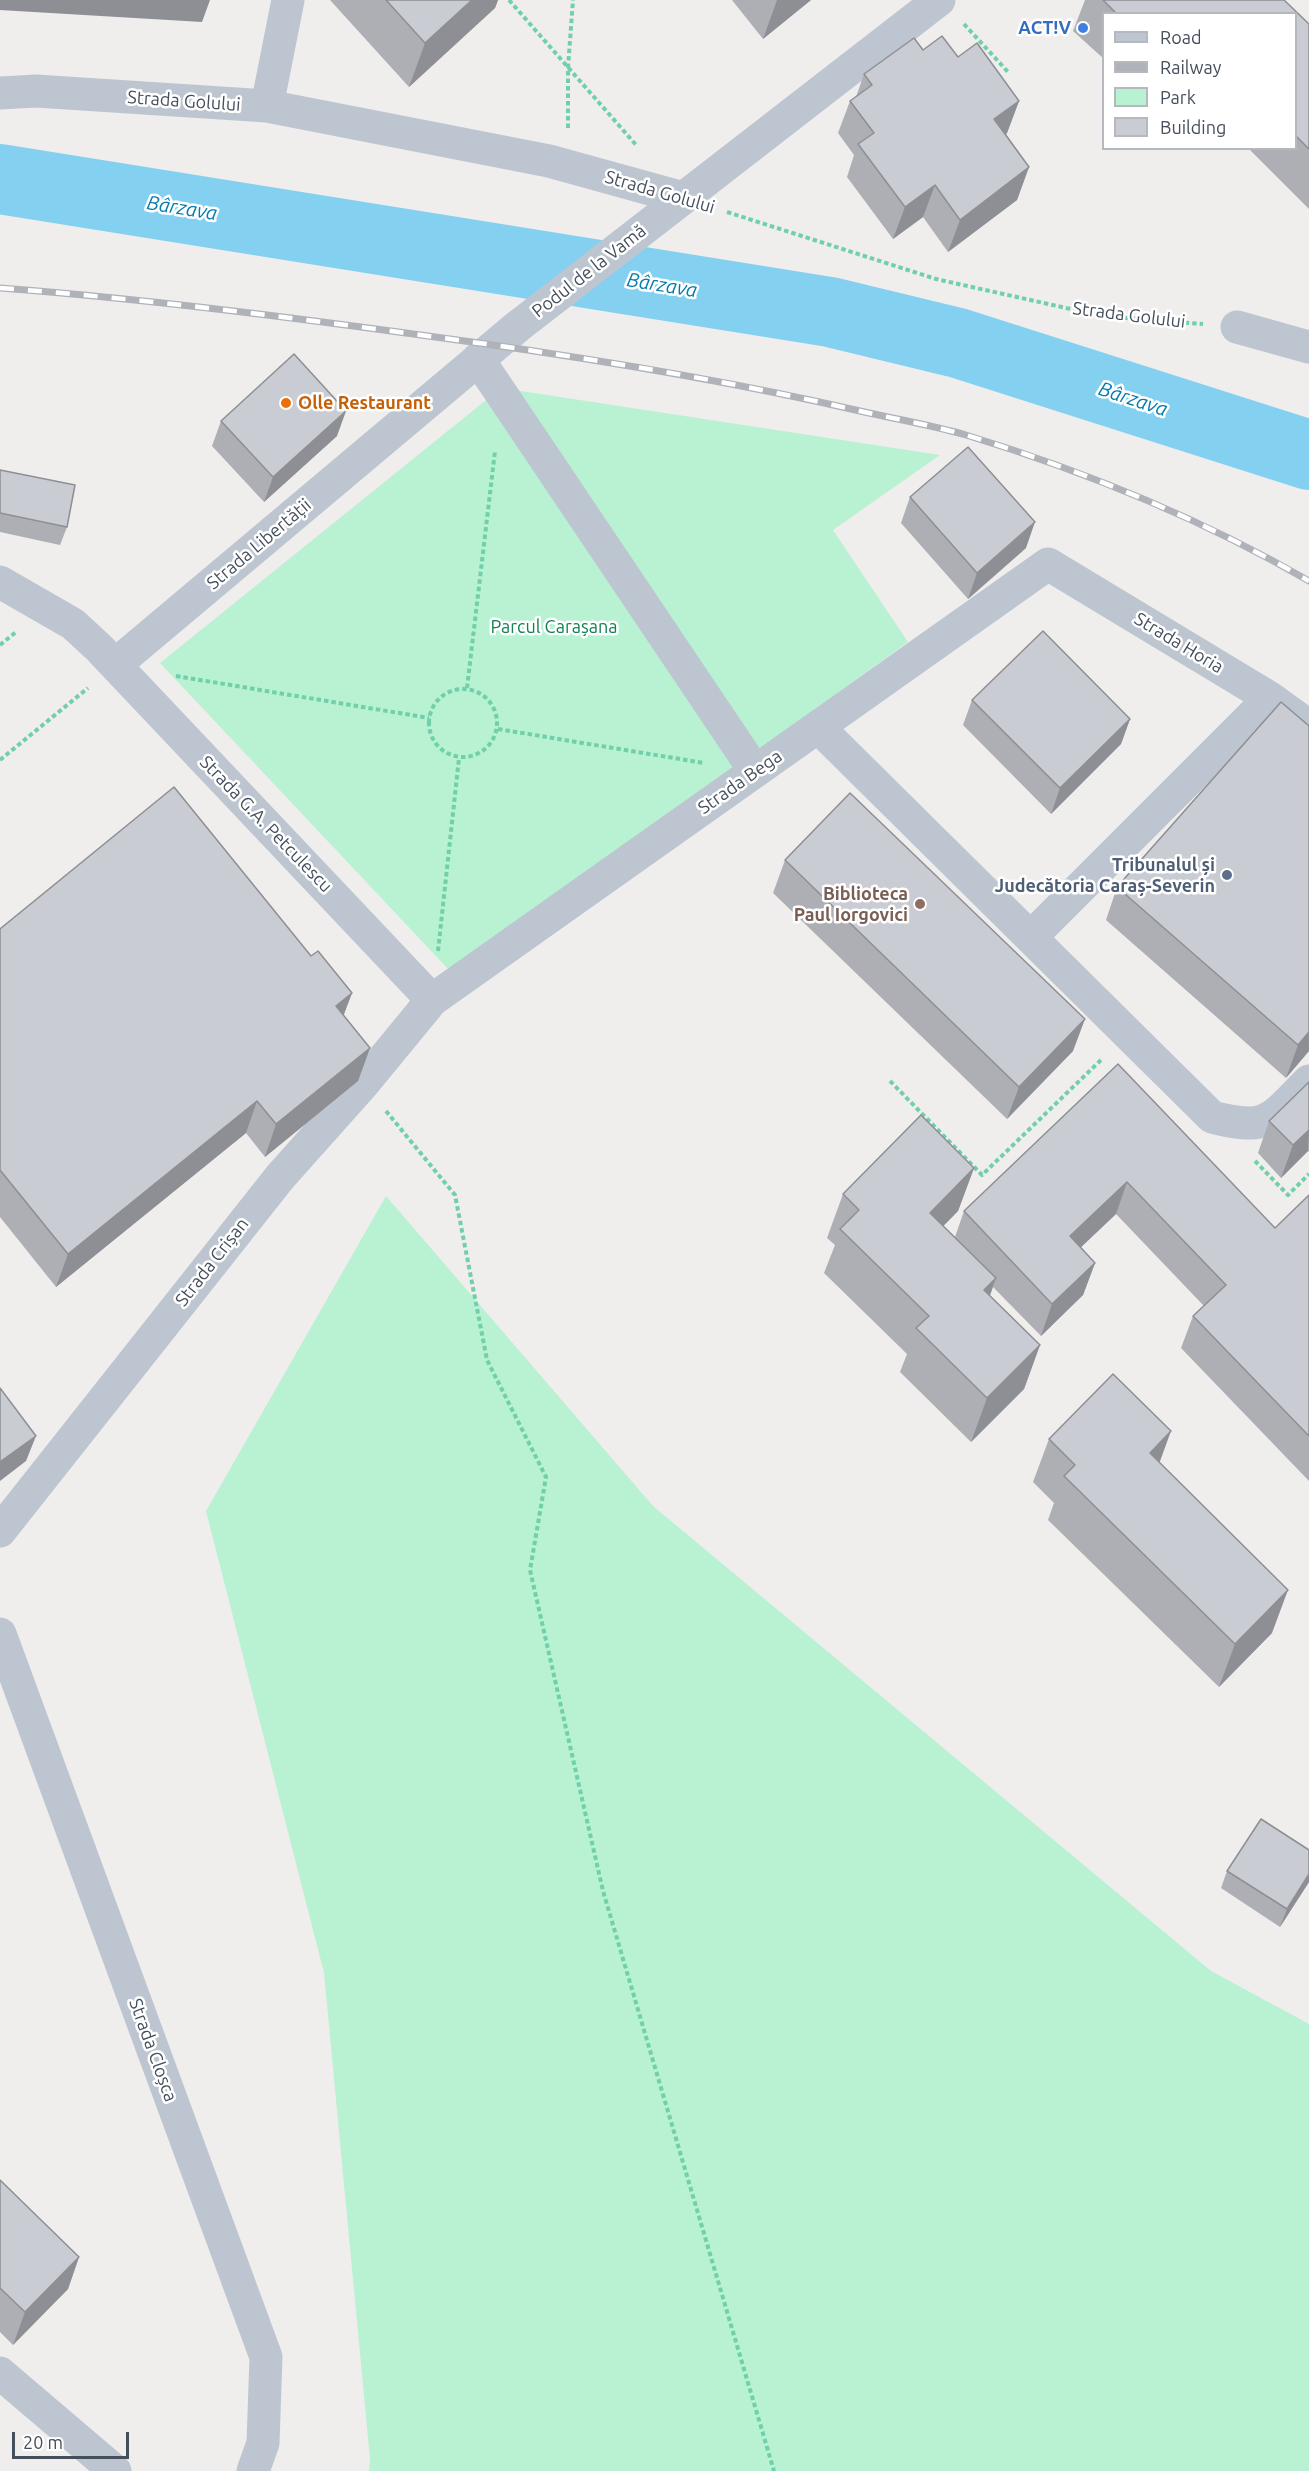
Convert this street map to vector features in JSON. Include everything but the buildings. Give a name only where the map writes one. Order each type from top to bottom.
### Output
[{"type":"street","points":[[267,106],[288,0]]},
{"type":"street","points":[[673,206],[801,108],[949,10]]},
{"type":"street","name":"Strada Golului","points":[[0,93],[36,92],[267,106],[568,166],[673,206]]},
{"type":"street","name":"Podul de la Vamă","points":[[517,327],[673,206]]},
{"type":"street","name":"Strada Libertății","points":[[107,657],[517,327]]},
{"type":"street","points":[[1237,327],[1309,346]]},
{"type":"street","points":[[478,358],[755,771]]},
{"type":"street","name":"Strada Bega","points":[[432,1000],[1048,564]]},
{"type":"street","name":"Strada Horia","points":[[1048,564],[1270,698],[1309,726]]},
{"type":"street","name":"Strada G.A. Petculescu","points":[[0,582],[73,624],[107,657],[432,1000]]},
{"type":"street","points":[[1032,936],[1270,698]]},
{"type":"street","points":[[818,727],[1032,936],[1212,1117],[1241,1125],[1271,1119],[1309,1081]]},
{"type":"street","name":"Strada Crișan","points":[[0,1531],[279,1177],[363,1084],[432,1000]]},
{"type":"street","name":"Strada Cloșca","points":[[0,1634],[266,2357],[263,2443],[253,2471]]},
{"type":"street","points":[[0,2373],[115,2471]]},
{"type":"path","points":[[509,0],[645,155]]},
{"type":"path","points":[[568,166],[568,68],[573,0]]},
{"type":"path","points":[[949,10],[1008,72]]},
{"type":"path","name":"Strada Golului","points":[[673,206],[936,279],[1102,316],[1237,327]]},
{"type":"path","points":[[467,688],[502,394]]},
{"type":"path","points":[[0,760],[107,657]]},
{"type":"path","points":[[173,675],[429,718]]},
{"type":"path","points":[[467,688],[485,695],[496,710],[498,729],[491,745],[477,755],[459,758],[442,751],[431,736],[429,718],[436,702],[450,690],[467,688]]},
{"type":"path","points":[[498,729],[755,771]]},
{"type":"path","points":[[432,1000],[459,758]]},
{"type":"path","points":[[890,1081],[982,1175],[1128,1033]]},
{"type":"path","points":[[363,1084],[455,1194],[487,1360],[546,1477],[530,1570],[600,1880],[774,2471]]},
{"type":"path","points":[[1212,1117],[1288,1195],[1309,1174]]},
{"type":"green space","name":"Parcul Carașana","points":[[501,388],[940,455],[833,530],[908,642],[450,971],[160,663]]},
{"type":"green space","points":[[386,1196],[653,1506],[1211,1971],[1309,2024],[1309,2471],[369,2471],[370,2459],[324,1973],[206,1511]]},
{"type":"waterway","name":"Bârzava","points":[[0,179],[830,312],[958,343],[1309,455]]},
{"type":"railway","points":[[0,288],[240,312],[527,350],[718,381],[926,425],[1010,449],[1142,498],[1227,537],[1309,581]]},
{"type":"place","name":"ACT!V","points":[[1083,28]]},
{"type":"place","name":"Olle Restaurant","points":[[286,403]]},
{"type":"place","name":"Tribunalul și Judecătoria Caraș-Severin","points":[[1227,875]]},
{"type":"place","name":"Biblioteca Paul Iorgovici","points":[[920,904]]}]
